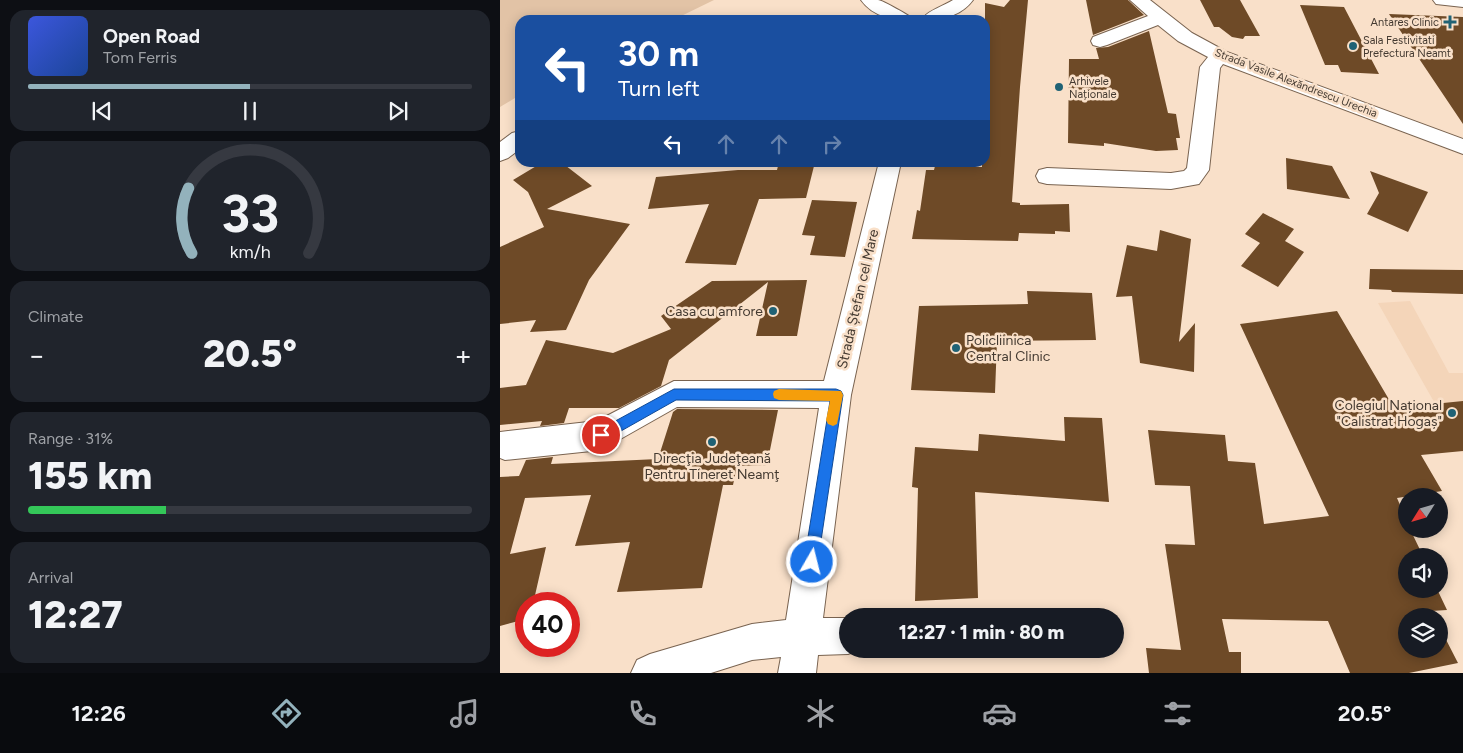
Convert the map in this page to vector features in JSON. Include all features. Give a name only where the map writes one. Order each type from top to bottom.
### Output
[{"type":"street","points":[[870,0],[881,9],[894,15]]},
{"type":"street","points":[[934,15],[949,0]]},
{"type":"street","points":[[939,15],[949,11],[964,0]]},
{"type":"street","name":"Strada Vasile Alexăndrescu Urechia","points":[[1139,0],[1185,37],[1220,56],[1463,147]]},
{"type":"street","points":[[1442,0],[1463,2]]},
{"type":"street","points":[[1100,42],[1159,18]]},
{"type":"street","points":[[1047,176],[1171,182],[1191,178],[1198,170],[1210,67],[1220,56]]},
{"type":"street","points":[[500,153],[515,142]]},
{"type":"street","name":"Strada Ștefan cel Mare","points":[[796,673],[836,395],[889,167]]},
{"type":"street","points":[[505,445],[601,435],[674,394],[836,395]]},
{"type":"street","points":[[650,673],[752,642],[800,636],[839,636]]},
{"type":"shaded area","points":[[500,0],[714,0],[683,15],[515,15],[515,98],[500,107]]},
{"type":"shaded area","name":"Colegiul Național \"Calistrat Hogaș\"","points":[[1410,301],[1449,373],[1463,373],[1463,453],[1378,303]]},
{"type":"building","points":[[1010,0],[1028,0],[1012,202],[1020,203],[1020,205],[1069,204],[1070,232],[1055,231],[1055,234],[1019,233],[1018,241],[912,239],[917,210],[920,211],[926,170],[934,170],[935,167],[990,167],[990,15],[985,15],[985,3],[1004,7]]},
{"type":"building","points":[[1086,0],[1128,0],[1144,15],[1093,35]]},
{"type":"building","points":[[1200,0],[1240,0],[1260,36],[1245,36],[1243,39],[1232,37],[1219,27],[1214,27]]},
{"type":"building","points":[[1300,5],[1344,7],[1379,74],[1341,72],[1338,65],[1325,65]]},
{"type":"building","points":[[1389,14],[1463,17],[1463,124]]},
{"type":"building","points":[[1149,31],[1168,113],[1176,114],[1180,138],[1176,138],[1178,150],[1156,151],[1104,143],[1104,146],[1068,143],[1069,59],[1099,59],[1096,48],[1108,47]]},
{"type":"building","points":[[1286,158],[1332,166],[1350,199],[1287,189]]},
{"type":"building","points":[[535,167],[567,167],[592,186],[547,209],[630,224],[589,280],[566,330],[530,332],[536,320],[500,324],[500,247],[544,227],[528,192],[513,180]]},
{"type":"building","points":[[778,167],[814,167],[806,198],[759,199],[736,265],[685,263],[709,204],[648,209],[656,177],[738,170],[777,170]]},
{"type":"building","points":[[1370,171],[1428,192],[1408,232],[1367,214],[1379,193]]},
{"type":"building","points":[[812,200],[857,202],[845,257],[810,255],[815,236],[802,235]]},
{"type":"building","points":[[1263,213],[1294,229],[1285,241],[1304,252],[1278,287],[1241,266],[1260,243],[1245,234]]},
{"type":"building","points":[[1160,230],[1191,239],[1179,342],[1195,323],[1194,372],[1140,363],[1132,296],[1116,297],[1127,245],[1157,251]]},
{"type":"building","points":[[1370,269],[1463,270],[1463,294],[1392,292],[1391,290],[1369,289]]},
{"type":"building","points":[[807,280],[797,336],[756,336],[768,282],[669,360],[661,386],[619,408],[569,408],[564,423],[540,426],[542,421],[500,425],[500,388],[526,385],[546,340],[613,353],[671,329],[661,316],[712,281]]},
{"type":"building","name":"Policliinica Central Clinic","points":[[1027,291],[1092,293],[1096,340],[997,341],[995,393],[911,390],[919,306],[1028,304]]},
{"type":"building","points":[[1337,311],[1394,408],[1463,401],[1463,451],[1421,455],[1440,488],[1398,488],[1397,498],[1398,538],[1414,538],[1419,548],[1398,548],[1398,598],[1441,598],[1446,608],[1398,608],[1398,658],[1448,658],[1448,644],[1458,663],[1409,673],[1350,673],[1328,621],[1222,619],[1229,652],[1241,652],[1241,673],[1149,673],[1146,648],[1181,650],[1165,544],[1195,545],[1190,486],[1155,485],[1148,430],[1225,435],[1228,461],[1255,463],[1264,524],[1329,516],[1240,324]]},
{"type":"building","points":[[677,409],[778,410],[767,465],[737,466],[733,485],[723,485],[702,588],[617,592],[630,542],[575,546],[591,495],[525,498],[510,554],[546,547],[536,592],[515,592],[515,622],[500,626],[500,477],[519,476],[526,460],[553,457],[551,464],[658,459],[673,412]]},
{"type":"building","points":[[1064,417],[1102,418],[1109,502],[975,492],[978,598],[915,601],[918,488],[912,487],[915,447],[978,451],[979,434],[1065,441]]},
{"type":"slow traffic","points":[[779,394],[836,395],[833,420]]},
{"type":"place","name":"Antares Clinic","points":[[1450,22]]},
{"type":"place","name":"Sala Festivitati Prefectura Neamt","points":[[1353,46]]},
{"type":"place","name":"Arhivele Naționale","points":[[1059,87]]},
{"type":"place","name":"Casa cu amfore","points":[[773,311]]},
{"type":"place","name":"Policliinica Central Clinic","points":[[956,348]]},
{"type":"place","name":"Colegiul Național \"Calistrat Hogaș\"","points":[[1452,413]]},
{"type":"place","name":"Direcţia Judeţeană Pentru Tineret Neamţ","points":[[712,442]]},
{"type":"route","points":[[601,435],[674,394],[836,395],[812,562]]}]
